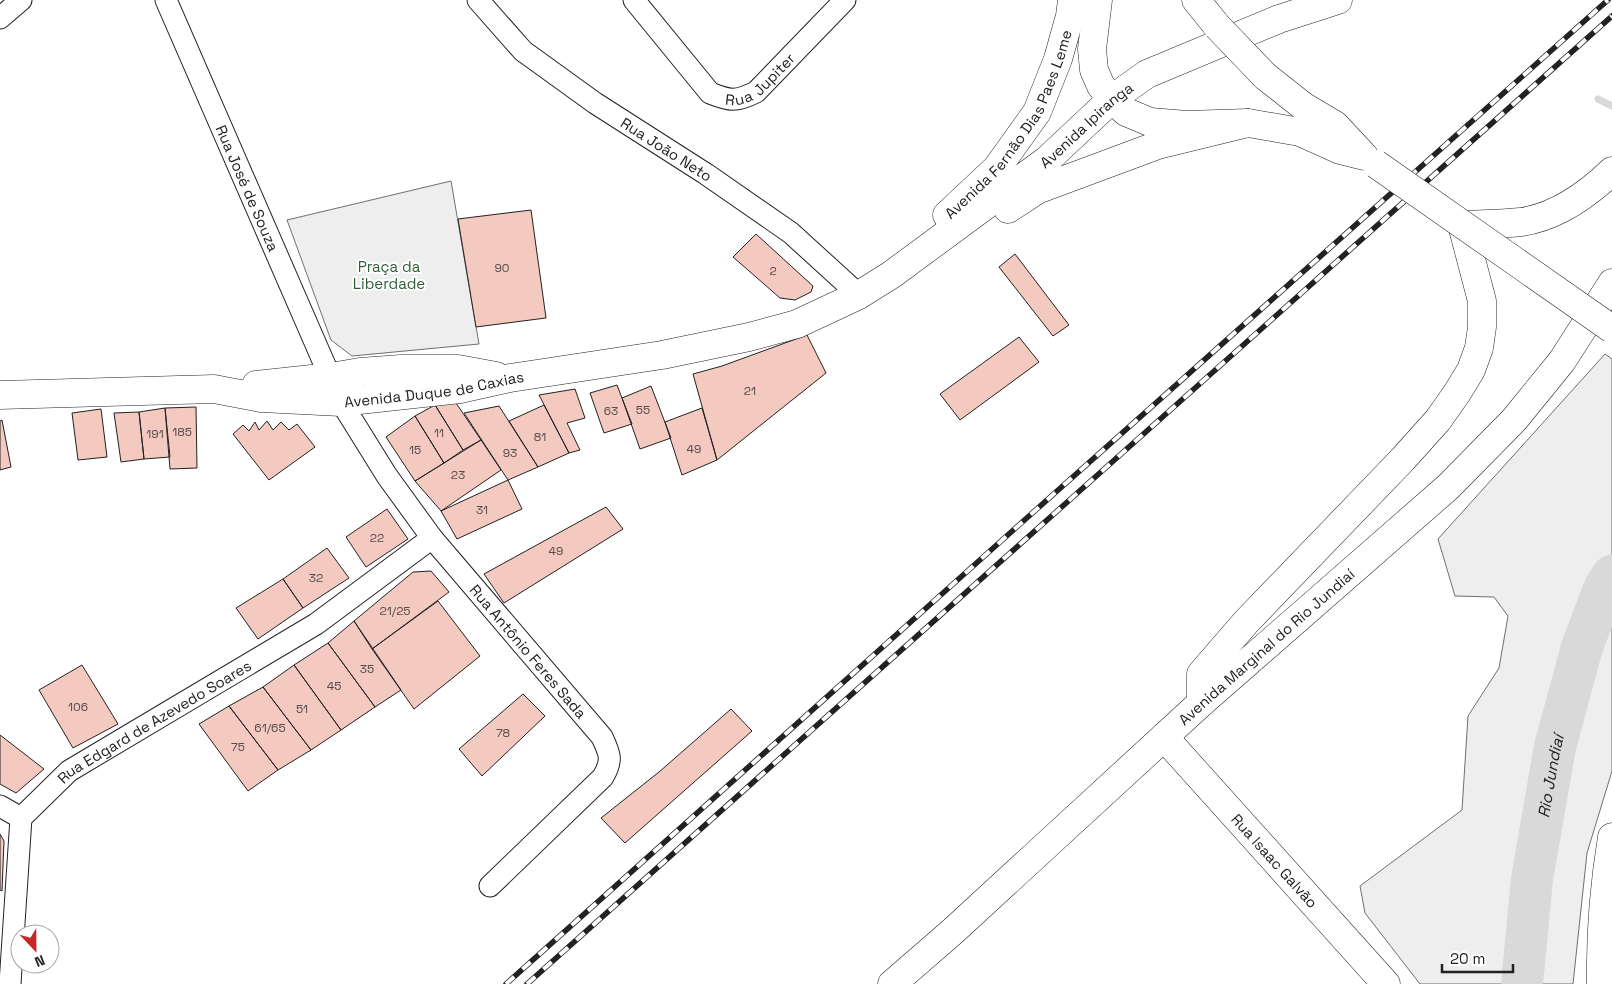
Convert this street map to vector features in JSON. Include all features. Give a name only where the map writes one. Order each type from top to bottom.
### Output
[{"type":"main road","points":[[1098,0],[1092,49],[1094,70],[1102,86],[1126,112],[1150,122],[1187,125],[1248,123],[1300,132],[1340,150],[1370,160]]},
{"type":"main road","points":[[1196,0],[1217,26],[1265,76],[1303,106],[1335,125],[1370,160],[1612,329]]},
{"type":"main road","name":"Avenida Ipiranga","points":[[859,295],[898,270],[1047,160],[1112,99],[1147,74],[1279,19],[1338,0]]},
{"type":"main road","name":"Avenida Fernão Dias Paes Leme","points":[[898,270],[908,252],[997,168],[1036,112],[1058,58],[1075,5]]},
{"type":"main road","points":[[898,270],[922,262],[1037,190],[1158,145],[1248,123]]},
{"type":"main road","points":[[1462,225],[1523,222],[1542,216],[1586,195],[1612,172]]},
{"type":"main road","points":[[1201,703],[1202,674],[1246,622],[1289,579],[1438,420],[1458,393],[1471,370],[1479,348],[1482,327],[1482,302],[1462,225]]},
{"type":"main road","name":"Avenida Marginal do Rio Jundiaí","points":[[892,984],[952,932],[1201,703],[1448,487],[1514,420],[1562,361],[1612,283]]},
{"type":"main road","name":"Avenida Duque de Caxias","points":[[0,395],[214,389],[261,398],[341,402],[460,389],[510,378],[662,355],[749,337],[796,324],[859,295]]},
{"type":"main road","points":[[214,389],[401,368],[458,369],[510,378]]},
{"type":"main road","name":"Rua Isaac Galvão","points":[[1164,737],[1386,984]]},
{"type":"main road","points":[[1599,976],[1606,874],[1612,837]]},
{"type":"street","points":[[0,18],[21,0]]},
{"type":"street","name":"Rua José de Souza","points":[[166,0],[341,402]]},
{"type":"street","name":"Rua João Neto","points":[[478,0],[523,51],[595,103],[706,174],[791,233],[859,295]]},
{"type":"street","name":"Rua Jupiter","points":[[634,0],[710,93],[724,99],[741,100],[756,92],[844,0]]},
{"type":"street","name":"Rua Antônio Feres Sada","points":[[341,402],[387,476],[432,538],[602,737],[608,751],[610,765],[604,777],[490,886]]},
{"type":"street","name":"Rua Edgard de Azevedo Soares","points":[[21,818],[69,771],[316,624],[432,538]]},
{"type":"street","points":[[0,806],[21,818],[10,984]]},
{"type":"green space","name":"Praça da Liberdade","points":[[451,181],[479,344],[352,356],[331,340],[287,220]]},
{"type":"green space","points":[[1605,354],[1612,359],[1612,771],[1587,853],[1573,984],[1420,984],[1365,913],[1360,886],[1462,810],[1468,716],[1499,668],[1508,616],[1494,597],[1455,596],[1438,539]]},
{"type":"building","points":[[531,210],[546,318],[476,327],[458,219]]},
{"type":"building","points":[[756,234],[813,286],[811,292],[795,300],[780,298],[733,257]]},
{"type":"building","points":[[1015,254],[1069,325],[1053,336],[999,267]]},
{"type":"building","points":[[807,335],[826,373],[717,460],[693,374],[722,366]]},
{"type":"building","points":[[1019,337],[1039,362],[960,420],[940,394]]},
{"type":"building","points":[[617,385],[632,424],[604,433],[590,393]]},
{"type":"building","points":[[651,386],[671,438],[640,449],[622,398]]},
{"type":"building","points":[[575,389],[585,418],[567,423],[580,450],[569,453],[539,395]]},
{"type":"building","points":[[454,400],[481,440],[463,450],[435,405]]},
{"type":"building","points":[[435,405],[463,450],[444,463],[415,416]]},
{"type":"building","points":[[544,405],[569,453],[538,467],[509,421]]},
{"type":"building","points":[[499,406],[538,467],[508,480],[464,413]]},
{"type":"building","points":[[196,407],[197,468],[170,469],[165,408]]},
{"type":"building","points":[[165,408],[170,457],[144,459],[139,412]]},
{"type":"building","points":[[702,408],[717,460],[682,475],[665,422]]},
{"type":"building","points":[[101,409],[107,457],[78,460],[72,413]]},
{"type":"building","points":[[139,412],[144,459],[121,462],[114,413]]},
{"type":"building","points":[[415,416],[444,463],[415,481],[386,437]]},
{"type":"building","points":[[2,420],[11,467],[0,470],[0,421]]},
{"type":"building","points":[[267,421],[273,430],[281,422],[289,430],[297,424],[315,447],[269,480],[233,434],[243,425],[249,431],[255,422],[259,430]]},
{"type":"building","points":[[481,440],[501,470],[441,511],[415,481]]},
{"type":"building","points":[[508,480],[522,509],[457,539],[441,511]]},
{"type":"building","points":[[606,507],[623,529],[504,603],[484,574]]},
{"type":"building","points":[[387,509],[408,539],[366,567],[346,537]]},
{"type":"building","points":[[327,548],[349,578],[303,608],[283,579]]},
{"type":"building","points":[[431,571],[449,592],[372,649],[354,621],[413,572]]},
{"type":"building","points":[[283,579],[303,608],[258,639],[236,608]]},
{"type":"building","points":[[438,601],[480,656],[414,709],[372,649]]},
{"type":"building","points":[[354,621],[401,690],[375,707],[328,643]]},
{"type":"building","points":[[328,643],[375,707],[341,730],[294,665]]},
{"type":"building","points":[[82,665],[118,724],[73,748],[39,690]]},
{"type":"building","points":[[294,665],[341,730],[311,750],[263,687]]},
{"type":"building","points":[[263,687],[311,750],[278,770],[229,706]]},
{"type":"building","points":[[523,694],[545,716],[482,776],[459,749]]},
{"type":"building","points":[[229,706],[278,770],[248,791],[199,724]]},
{"type":"building","points":[[731,709],[752,731],[625,843],[601,818],[659,772]]},
{"type":"building","points":[[0,735],[44,769],[16,793],[0,784]]},
{"type":"building","points":[[0,834],[4,841],[2,891],[0,890]]},
{"type":"waterway","points":[[1598,99],[1612,106]]},
{"type":"waterway","name":"Rio Jundiaí","points":[[1522,984],[1532,879],[1555,747],[1582,647],[1604,589],[1612,576]]},
{"type":"railway","points":[[506,984],[1608,0]]},
{"type":"railway","points":[[527,984],[1612,16]]}]
